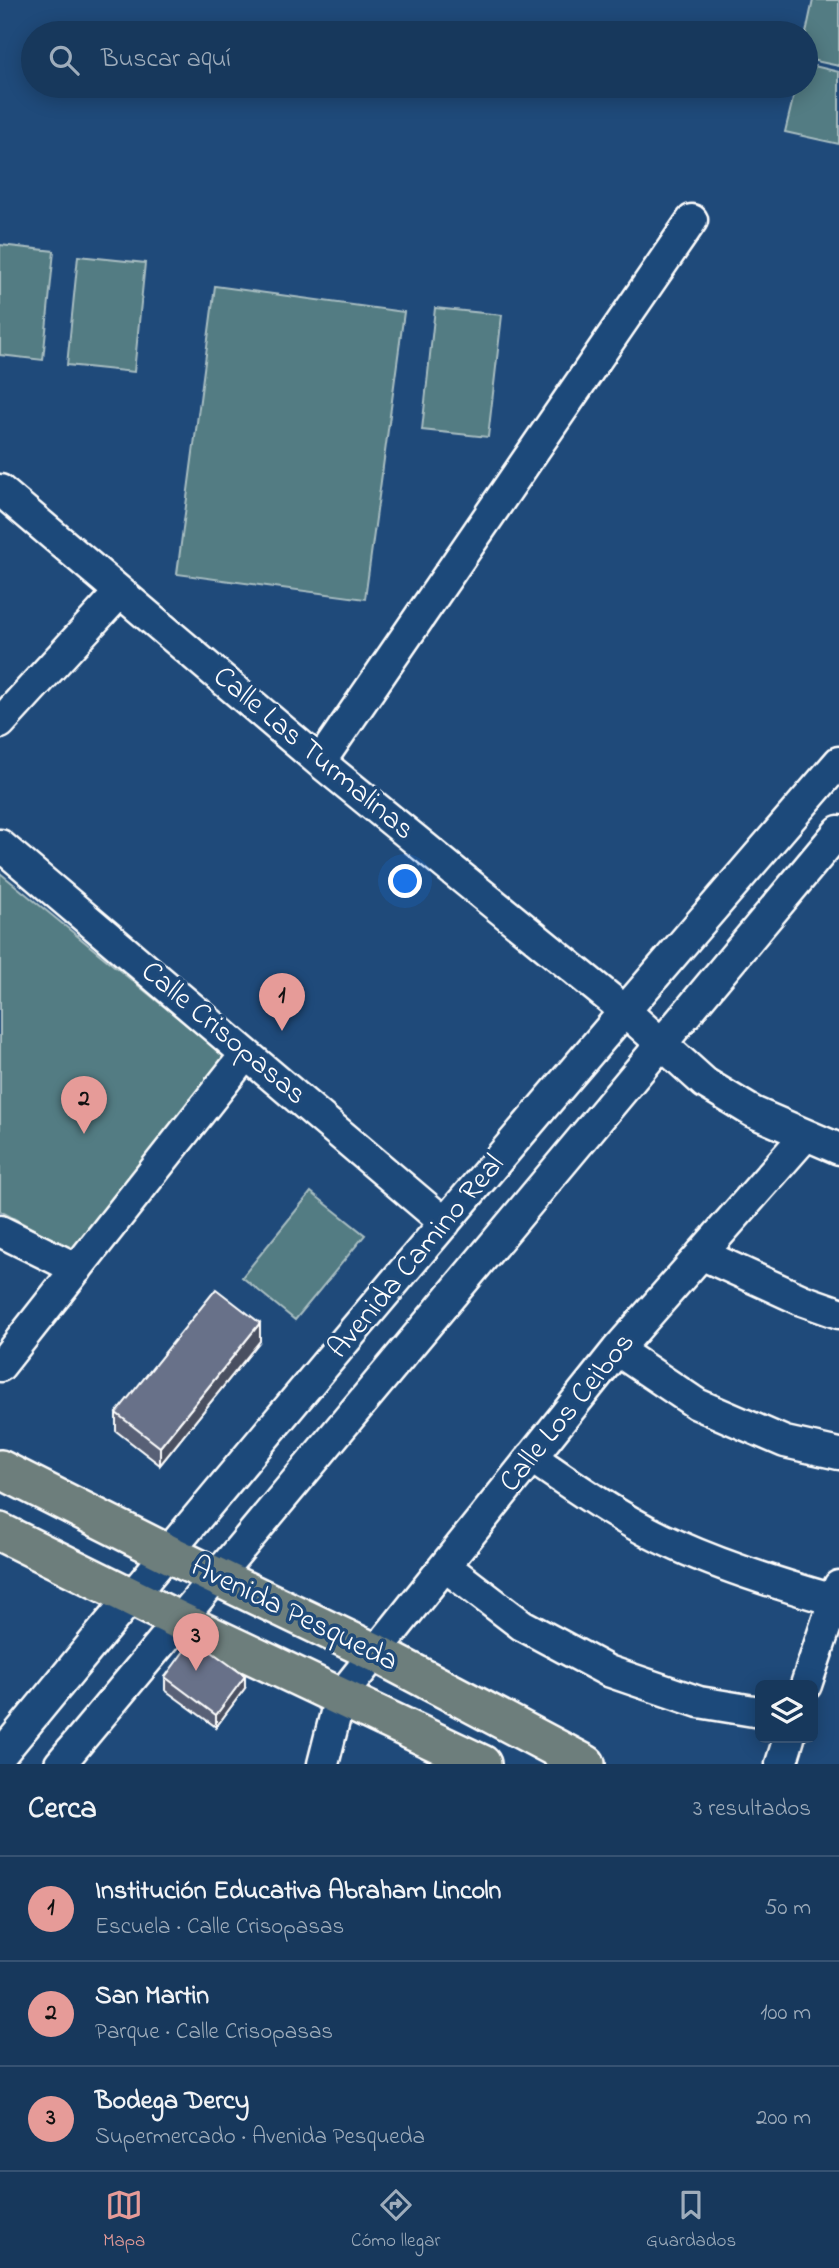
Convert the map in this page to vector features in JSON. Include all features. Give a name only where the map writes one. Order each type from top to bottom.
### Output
[{"type":"main road","name":"Avenida Pesqueda","points":[[0,1469],[376,1653],[586,1764]]},
{"type":"main road","name":"Avenida Pesqueda","points":[[0,1532],[180,1621],[482,1764]]},
{"type":"street","points":[[320,762],[692,220]]},
{"type":"street","name":"Calle Las Turmalinas","points":[[0,491],[320,762],[624,1010],[705,1083],[753,1112],[839,1149]]},
{"type":"street","points":[[0,723],[120,592]]},
{"type":"street","name":"Avenida Camino Real","points":[[0,1756],[167,1553],[624,1010],[839,762]]},
{"type":"street","name":"Avenida Camino Real","points":[[60,1764],[660,1042],[839,831]]},
{"type":"street","name":"Calle Crisopasas","points":[[0,845],[445,1223]]},
{"type":"street","points":[[0,1366],[246,1054]]},
{"type":"street","name":"Calle Los Ceibos","points":[[340,1697],[617,1350],[805,1136]]},
{"type":"street","points":[[0,1231],[77,1269]]},
{"type":"street","points":[[701,1254],[802,1300],[839,1313]]},
{"type":"street","points":[[617,1350],[697,1405],[786,1442],[839,1454]]},
{"type":"street","points":[[531,1457],[601,1505],[675,1545],[753,1577],[837,1593],[808,1680]]},
{"type":"street","points":[[445,1566],[522,1625],[608,1671],[699,1702],[755,1711]]},
{"type":"street","points":[[323,1764],[340,1697]]},
{"type":"street","points":[[781,1764],[787,1743]]},
{"type":"green space","points":[[813,0],[839,0],[839,66],[818,62],[818,21],[809,21]]},
{"type":"green space","points":[[818,67],[839,72],[839,144],[785,132],[793,98],[818,98]]},
{"type":"green space","points":[[0,245],[54,251],[43,360],[0,355]]},
{"type":"green space","points":[[78,256],[145,263],[134,372],[67,365]]},
{"type":"green space","points":[[215,286],[404,312],[365,599],[177,574]]},
{"type":"green space","points":[[435,308],[502,315],[488,437],[422,430]]},
{"type":"green space","points":[[0,873],[226,1057],[78,1253],[0,1211]]},
{"type":"green space","points":[[311,1192],[365,1235],[295,1320],[242,1277]]},
{"type":"building","points":[[216,1289],[260,1323],[160,1447],[116,1413]]},
{"type":"building","points":[[198,1642],[245,1676],[216,1715],[165,1677],[187,1647]]},
{"type":"place","name":"Institución Educativa Abraham Lincoln","points":[[282,1031]]},
{"type":"place","name":"San Martin","points":[[84,1134]]},
{"type":"place","name":"Bodega Dercy","points":[[196,1671]]}]
